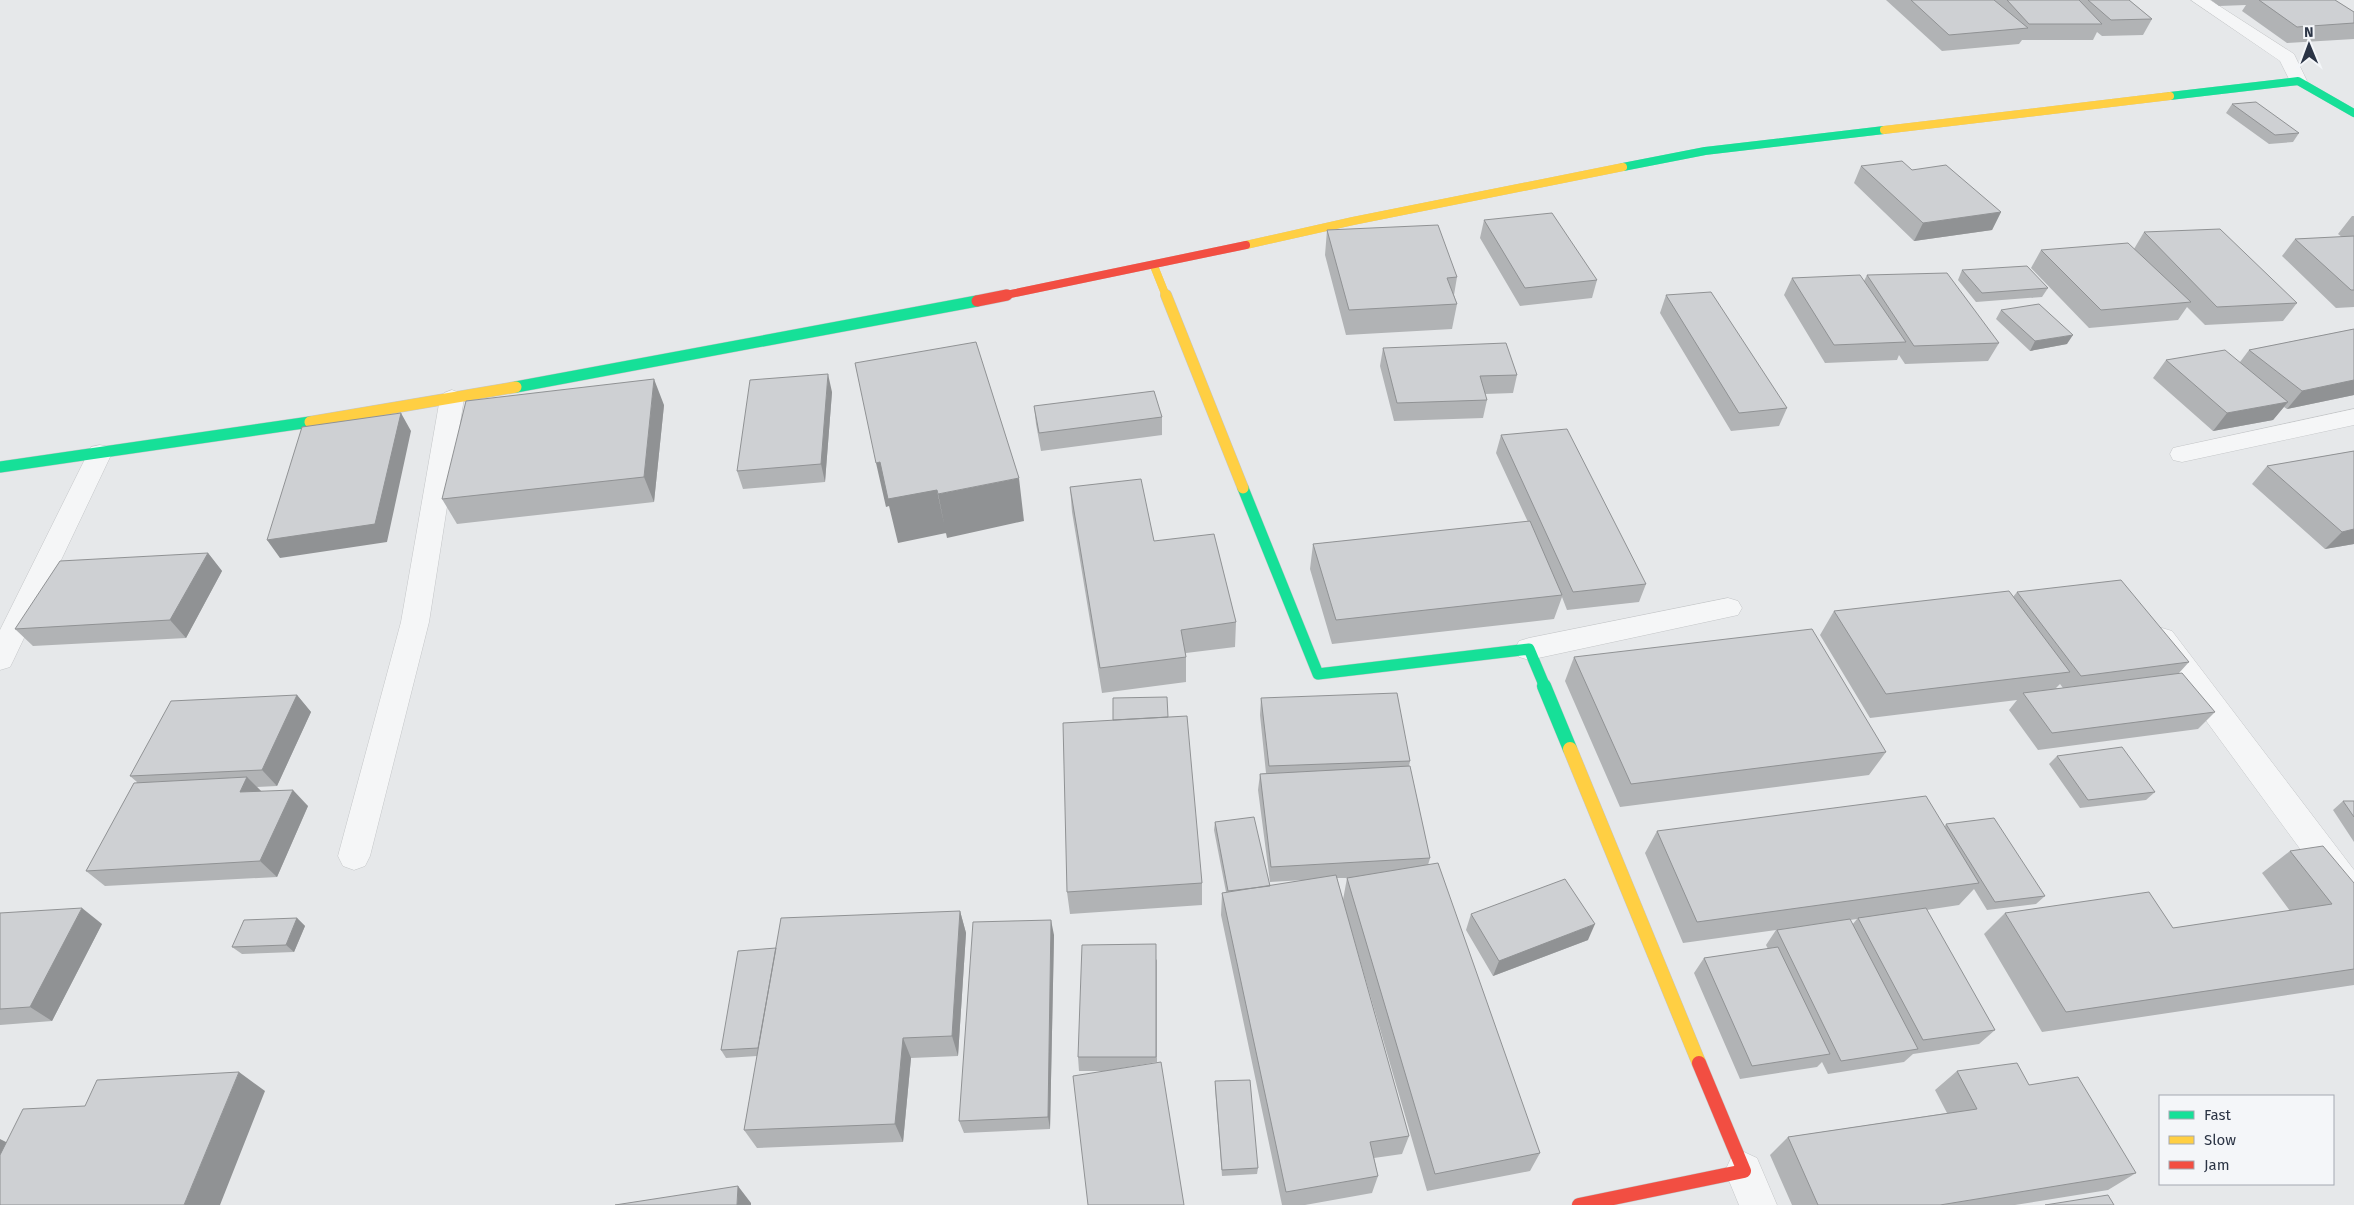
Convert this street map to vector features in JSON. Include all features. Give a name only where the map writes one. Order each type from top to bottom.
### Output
[{"type":"street","points":[[2199,0],[2288,58],[2298,81]]},
{"type":"street","points":[[0,468],[367,414],[893,318],[1154,266],[1353,221],[1705,151],[2298,81],[2354,113]]},
{"type":"street","points":[[1154,266],[1318,674],[1529,649],[1728,608]]},
{"type":"street","points":[[354,856],[415,622],[452,398]]},
{"type":"street","points":[[2182,454],[2354,417]]},
{"type":"street","points":[[0,659],[100,453]]},
{"type":"street","points":[[2145,616],[2354,896]]},
{"type":"street","points":[[1529,649],[1758,1205]]},
{"type":"street","points":[[1579,1205],[1744,1171]]},
{"type":"building","points":[[1911,0],[1994,0],[2028,28],[1949,35]]},
{"type":"building","points":[[2007,0],[2079,0],[2102,24],[2029,24]]},
{"type":"building","points":[[2088,0],[2129,0],[2152,19],[2111,20]]},
{"type":"building","points":[[2259,0],[2335,0],[2354,12],[2354,23],[2297,27]]},
{"type":"building","points":[[2256,102],[2299,133],[2275,135],[2232,104]]},
{"type":"building","points":[[1902,161],[1912,170],[1946,165],[2001,212],[1923,223],[1861,166]]},
{"type":"building","points":[[1552,213],[1597,280],[1525,288],[1484,220]]},
{"type":"building","points":[[1438,225],[1457,277],[1447,278],[1457,304],[1349,310],[1327,230]]},
{"type":"building","points":[[2220,229],[2297,303],[2217,307],[2144,232]]},
{"type":"building","points":[[2354,236],[2354,290],[2351,290],[2295,239]]},
{"type":"building","points":[[2128,243],[2191,302],[2101,310],[2041,250]]},
{"type":"building","points":[[2027,266],[2048,288],[1982,293],[1962,270]]},
{"type":"building","points":[[1947,273],[1999,343],[1914,346],[1867,275]]},
{"type":"building","points":[[1860,275],[1906,342],[1834,345],[1792,278]]},
{"type":"building","points":[[1711,292],[1787,408],[1739,413],[1666,295]]},
{"type":"building","points":[[2039,304],[2073,335],[2035,341],[2001,310]]},
{"type":"building","points":[[2354,329],[2354,380],[2302,391],[2249,350]]},
{"type":"building","points":[[976,342],[1019,478],[938,494],[937,490],[888,499],[880,462],[876,463],[855,363]]},
{"type":"building","points":[[1506,343],[1517,375],[1480,376],[1487,400],[1397,403],[1383,348]]},
{"type":"building","points":[[2225,350],[2288,402],[2227,413],[2166,360]]},
{"type":"building","points":[[828,374],[821,464],[737,471],[750,380]]},
{"type":"building","points":[[654,379],[644,477],[442,499],[466,401]]},
{"type":"building","points":[[1154,391],[1162,417],[1039,433],[1034,406]]},
{"type":"building","points":[[401,413],[375,524],[267,540],[302,427]]},
{"type":"building","points":[[1567,429],[1646,584],[1573,592],[1501,435]]},
{"type":"building","points":[[2354,451],[2354,529],[2342,532],[2267,466]]},
{"type":"building","points":[[1141,479],[1154,541],[1214,534],[1236,622],[1181,630],[1186,657],[1100,668],[1070,487]]},
{"type":"building","points":[[1530,521],[1562,595],[1336,620],[1313,544]]},
{"type":"building","points":[[208,553],[170,620],[15,629],[60,561]]},
{"type":"building","points":[[2121,580],[2189,662],[2081,676],[2017,592]]},
{"type":"building","points":[[2009,591],[2070,672],[1886,694],[1834,611]]},
{"type":"building","points":[[1812,629],[1886,752],[1631,784],[1574,657]]},
{"type":"building","points":[[2182,673],[2215,712],[2052,733],[2023,693]]},
{"type":"building","points":[[1397,693],[1410,761],[1269,766],[1261,698]]},
{"type":"building","points":[[297,695],[262,770],[130,776],[171,701]]},
{"type":"building","points":[[1167,697],[1168,717],[1113,720],[1113,698]]},
{"type":"building","points":[[1187,716],[1202,883],[1067,892],[1063,723]]},
{"type":"building","points":[[2122,747],[2155,792],[2088,800],[2057,756]]},
{"type":"building","points":[[1410,766],[1430,858],[1271,867],[1260,774]]},
{"type":"building","points":[[247,777],[240,792],[293,790],[260,861],[86,871],[134,783]]},
{"type":"building","points":[[1926,796],[1979,883],[1697,922],[1657,831]]},
{"type":"building","points":[[2343,801],[2354,801],[2354,817]]},
{"type":"building","points":[[1254,817],[1270,886],[1228,891],[1215,822]]},
{"type":"building","points":[[1994,818],[2045,896],[1995,902],[1946,824]]},
{"type":"building","points":[[2323,846],[2354,883],[2354,969],[2066,1012],[2005,913],[2149,892],[2173,928],[2332,904],[2290,851]]},
{"type":"building","points":[[1438,863],[1540,1153],[1435,1174],[1347,878]]},
{"type":"building","points":[[1336,875],[1409,1136],[1370,1142],[1378,1176],[1286,1192],[1222,893]]},
{"type":"building","points":[[1565,879],[1595,924],[1499,961],[1471,914]]},
{"type":"building","points":[[82,908],[30,1007],[0,1009],[0,913]]},
{"type":"building","points":[[1926,908],[1995,1030],[1923,1040],[1858,918]]},
{"type":"building","points":[[960,911],[952,1036],[903,1038],[895,1124],[744,1130],[781,918]]},
{"type":"building","points":[[297,918],[286,945],[232,947],[244,920]]},
{"type":"building","points":[[1850,919],[1918,1049],[1841,1061],[1777,930]]},
{"type":"building","points":[[1051,920],[1048,1117],[959,1121],[973,922]]},
{"type":"building","points":[[1156,944],[1156,1057],[1078,1057],[1082,945]]},
{"type":"building","points":[[1778,947],[1830,1054],[1752,1066],[1704,958]]},
{"type":"building","points":[[776,948],[758,1048],[721,1050],[738,951]]},
{"type":"building","points":[[1161,1062],[1184,1205],[1088,1205],[1073,1076]]},
{"type":"building","points":[[2017,1063],[2029,1085],[2078,1077],[2136,1173],[1940,1205],[1818,1205],[1788,1137],[1977,1109],[1957,1071]]},
{"type":"building","points":[[239,1072],[184,1205],[0,1205],[0,1155],[23,1109],[85,1106],[97,1080]]},
{"type":"building","points":[[1250,1080],[1258,1168],[1222,1170],[1215,1081]]},
{"type":"building","points":[[738,1186],[737,1205],[615,1205]]},
{"type":"building","points":[[2108,1195],[2114,1205],[2045,1205]]},
{"type":"traffic: fast","points":[[2170,96],[2298,81],[2354,113]]},
{"type":"traffic: fast","points":[[1623,167],[1705,151],[1884,130]]},
{"type":"traffic: fast","points":[[516,387],[977,301]]},
{"type":"traffic: fast","points":[[0,467],[310,422]]},
{"type":"traffic: fast","points":[[1243,488],[1318,674],[1529,649],[1570,749]]},
{"type":"traffic: slow","points":[[1884,130],[2170,96]]},
{"type":"traffic: slow","points":[[1246,245],[1353,221],[1623,167]]},
{"type":"traffic: slow","points":[[1154,266],[1243,488]]},
{"type":"traffic: slow","points":[[310,422],[516,387]]},
{"type":"traffic: slow","points":[[1570,749],[1699,1063]]},
{"type":"traffic: jam","points":[[977,301],[1246,245]]},
{"type":"traffic: jam","points":[[1579,1205],[1744,1171],[1699,1063]]}]
